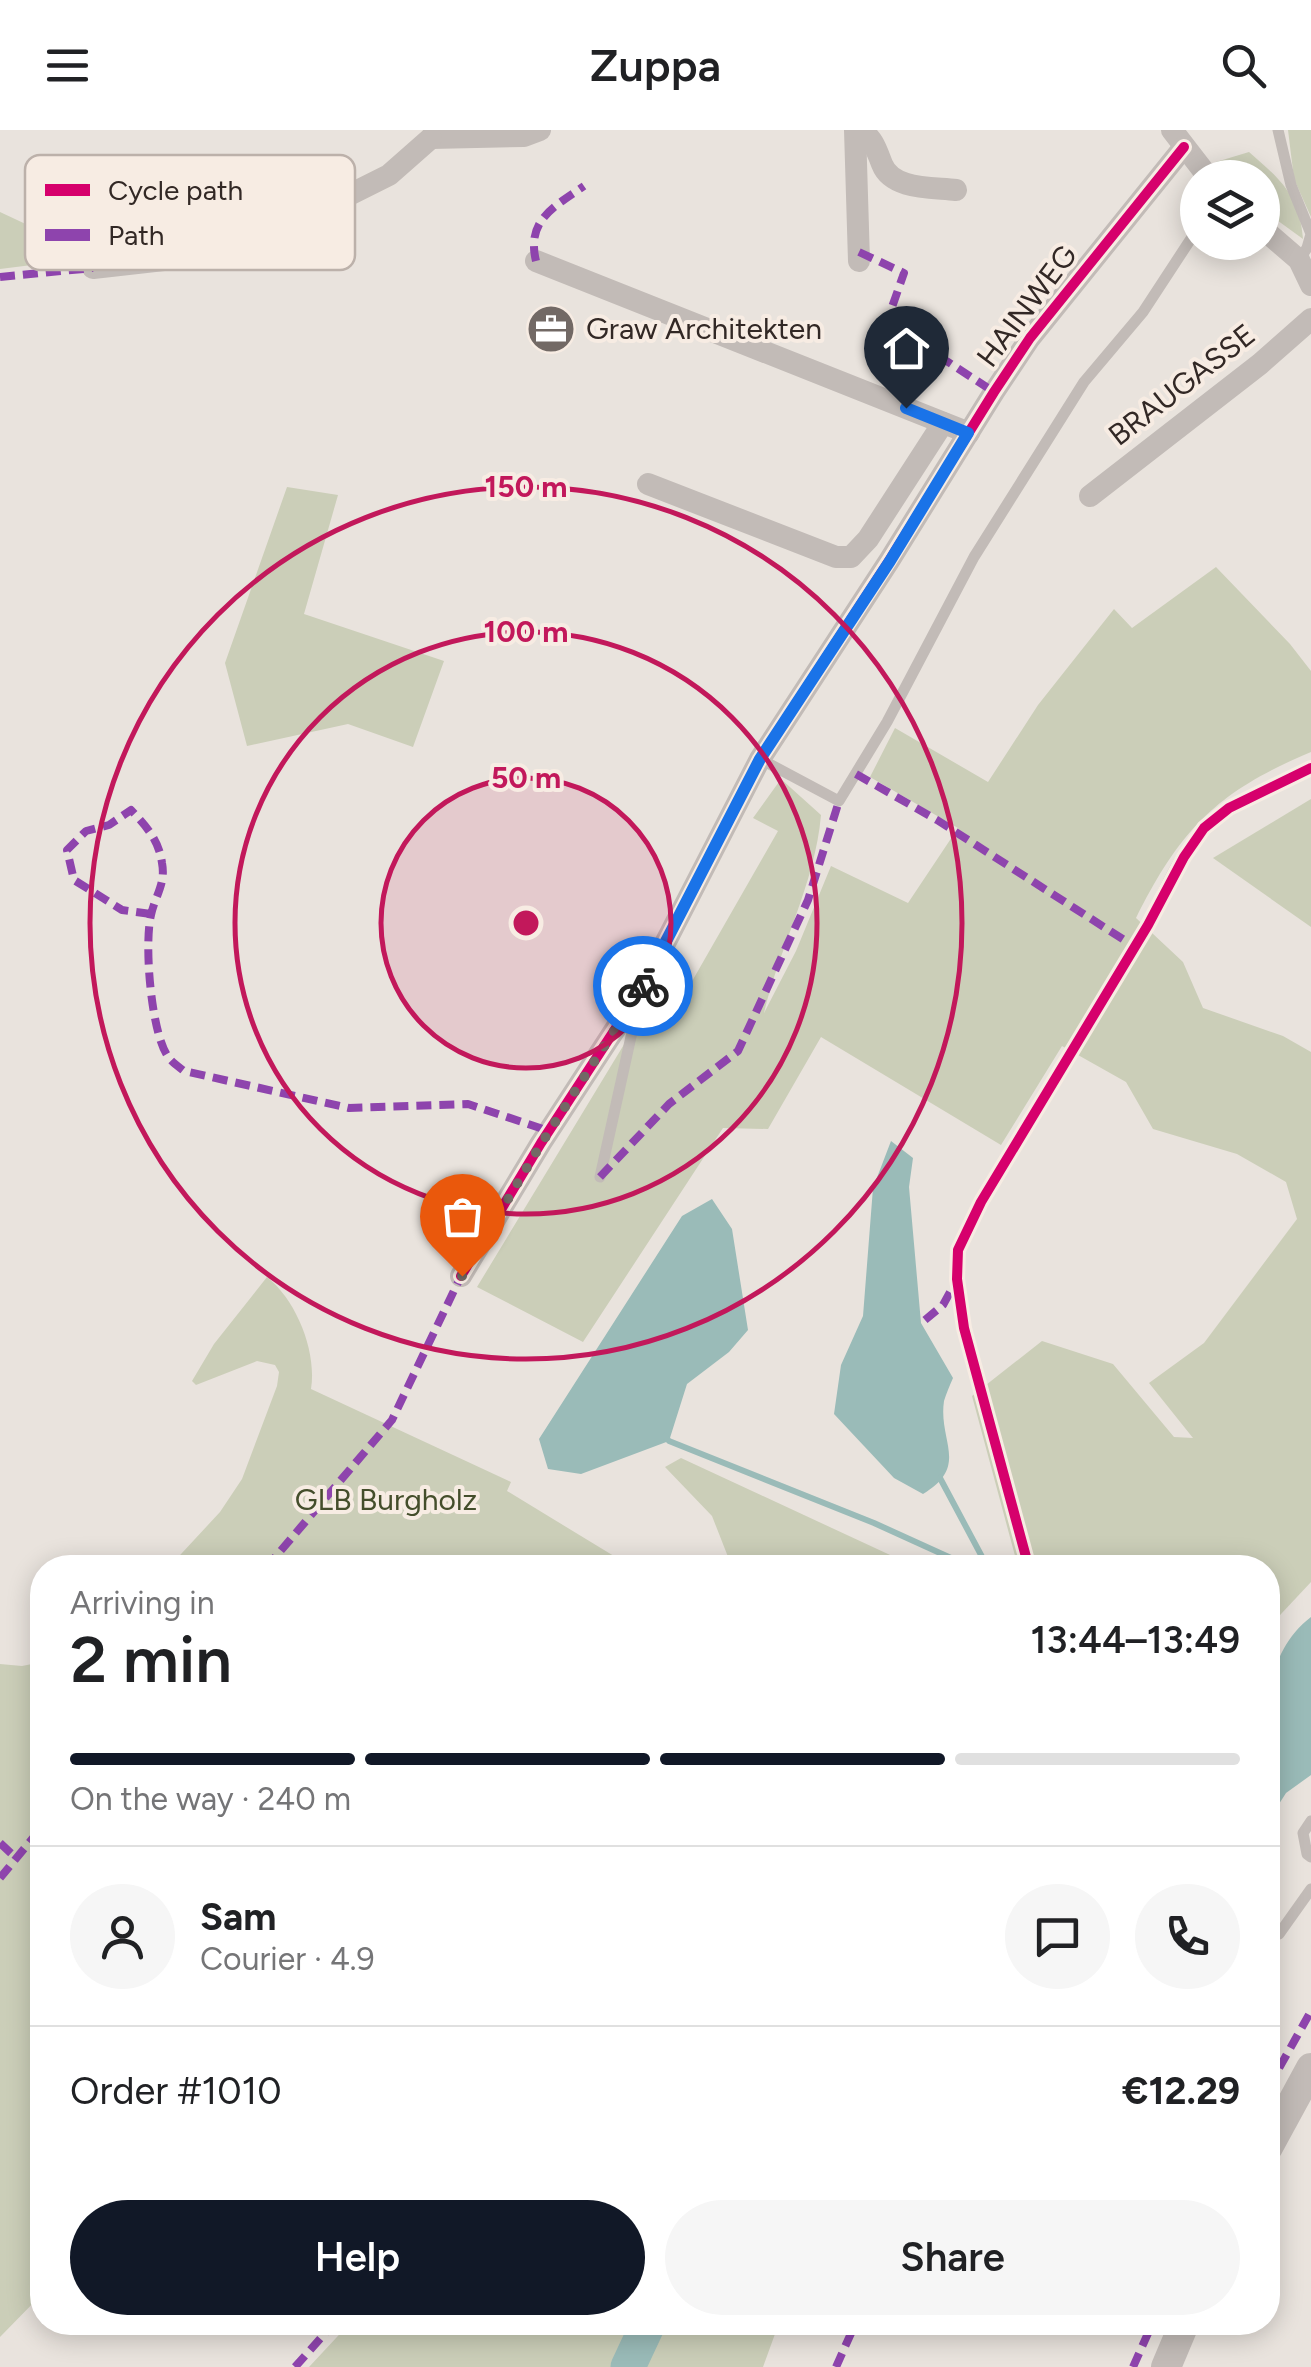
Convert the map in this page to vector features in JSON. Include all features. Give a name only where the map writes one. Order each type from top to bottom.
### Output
[{"type":"street","points":[[355,193],[389,176],[432,134],[510,137],[540,130]]},
{"type":"street","points":[[858,130],[876,144],[883,169],[895,181],[956,190]]},
{"type":"street","points":[[858,130],[859,261]]},
{"type":"street","points":[[1178,138],[1194,160]]},
{"type":"street","name":"HAINWEG","points":[[462,1276],[642,988],[760,759],[1030,338],[1178,138]]},
{"type":"street","points":[[1280,244],[1299,260],[1311,285]]},
{"type":"street","points":[[536,261],[968,433]]},
{"type":"street","name":"BRAUGASSE","points":[[1090,496],[1311,320]]},
{"type":"street","points":[[648,484],[836,557],[851,557],[868,540],[943,423]]},
{"type":"street","points":[[1280,2125],[1311,2068]]},
{"type":"street","points":[[1166,2367],[1180,2335]]},
{"type":"lane","points":[[1278,130],[1286,168],[1310,234],[1299,260]]},
{"type":"lane","points":[[760,759],[839,801],[974,556],[1084,382],[1143,312],[1180,255]]},
{"type":"lane","points":[[1134,948],[1204,828],[1229,808],[1311,768]]},
{"type":"lane","points":[[600,1176],[642,988]]},
{"type":"lane","points":[[1311,1821],[1304,1833],[1311,1857]]},
{"type":"lane","points":[[1280,1933],[1311,1890]]},
{"type":"green space","points":[[1288,130],[1311,130],[1311,217],[1294,179]]},
{"type":"green space","points":[[1249,152],[1258,160],[1223,160]]},
{"type":"green space","points":[[1280,182],[1298,211],[1303,239],[1280,222]]},
{"type":"green space","points":[[0,212],[25,224],[25,266],[0,269]]},
{"type":"green space","points":[[287,487],[338,495],[304,614],[444,661],[413,747],[348,724],[247,746],[225,663]]},
{"type":"green space","points":[[1216,567],[1311,671],[1311,752],[1251,782],[1206,816],[1169,860],[1136,918],[1183,962],[1203,1008],[1283,1036],[1311,1052],[1311,1582],[1280,1615],[1280,1555],[1015,1555],[972,1396],[1042,1341],[1113,1364],[1174,1437],[1193,1438],[1149,1383],[1204,1343],[1297,1219],[1286,1182],[1237,1154],[1153,1129],[1126,1082],[1062,1046],[1001,1145],[821,1037],[768,1129],[723,1128],[583,1342],[477,1287],[637,1023],[663,1032],[778,831],[753,818],[781,779],[821,815],[812,866],[764,1013],[796,951],[831,866],[908,903],[958,828],[870,777],[895,728],[988,782],[1038,705],[1114,609],[1132,628]]},
{"type":"green space","points":[[1311,799],[1311,927],[1213,858]]},
{"type":"green space","name":"GLB Burgholz","points":[[267,1277],[287,1299],[302,1328],[311,1359],[311,1389],[511,1482],[507,1491],[612,1555],[180,1555],[220,1512],[242,1479],[277,1386],[279,1372],[275,1365],[257,1361],[196,1385],[192,1381],[214,1344]]},
{"type":"green space","points":[[681,1458],[890,1555],[727,1555],[712,1516],[665,1467]]},
{"type":"green space","points":[[0,1664],[30,1664],[30,2306],[0,2337]]},
{"type":"green space","points":[[338,2335],[775,2335],[763,2367],[309,2367]]},
{"type":"water","points":[[891,1141],[913,1158],[909,1187],[921,1323],[953,1378],[943,1415],[949,1463],[937,1484],[923,1494],[894,1478],[834,1414],[841,1365],[863,1316],[873,1188]]},
{"type":"water","points":[[712,1199],[732,1229],[748,1330],[729,1352],[687,1384],[669,1441],[581,1474],[548,1469],[539,1439],[682,1216]]},
{"type":"water","points":[[1311,1617],[1311,1775],[1286,1793],[1280,1802],[1280,1657],[1292,1636]]},
{"type":"waterway","points":[[665,1436],[669,1441],[944,1555]]},
{"type":"waterway","points":[[940,1478],[981,1555]]},
{"type":"waterway","points":[[628,2367],[643,2335]]},
{"type":"marked path","points":[[536,261],[534,247],[539,225],[553,208],[584,186]]},
{"type":"marked path","points":[[859,252],[904,273],[890,324],[994,392]]},
{"type":"marked path","points":[[0,277],[72,270]]},
{"type":"marked path","points":[[856,774],[937,820],[1135,947],[1131,954]]},
{"type":"marked path","points":[[600,1177],[669,1104],[738,1051],[808,900],[839,801]]},
{"type":"marked path","points":[[151,914],[122,910],[74,880],[67,850],[86,831],[109,825],[131,810],[151,834],[160,855],[163,877],[149,928],[150,986],[161,1043],[168,1057],[184,1071],[349,1108],[468,1104],[549,1131]]},
{"type":"marked path","points":[[277,1555],[392,1420],[461,1276]]},
{"type":"marked path","points":[[925,1320],[943,1305],[955,1283]]},
{"type":"marked path","points":[[0,1878],[30,1842]]},
{"type":"marked path","points":[[0,1843],[16,1858]]},
{"type":"marked path","points":[[1280,2067],[1311,2011]]},
{"type":"marked path","points":[[295,2367],[323,2335]]},
{"type":"marked path","points":[[836,2367],[850,2335]]},
{"type":"marked path","points":[[1133,2367],[1147,2335]]},
{"type":"cycle path","points":[[461,1276],[541,1143],[642,988],[760,759],[994,392],[1030,338],[1184,147]]},
{"type":"cycle path","points":[[1025,1555],[964,1328],[957,1279],[958,1250],[981,1202],[1204,828],[1229,808],[1311,768]]},
{"type":"way so far","points":[[462,1276],[643,986]]},
{"type":"place","name":"Graw Architekten","points":[[551,329]]},
{"type":"route","points":[[643,986],[760,759],[890,561],[968,433],[906,408]]}]
